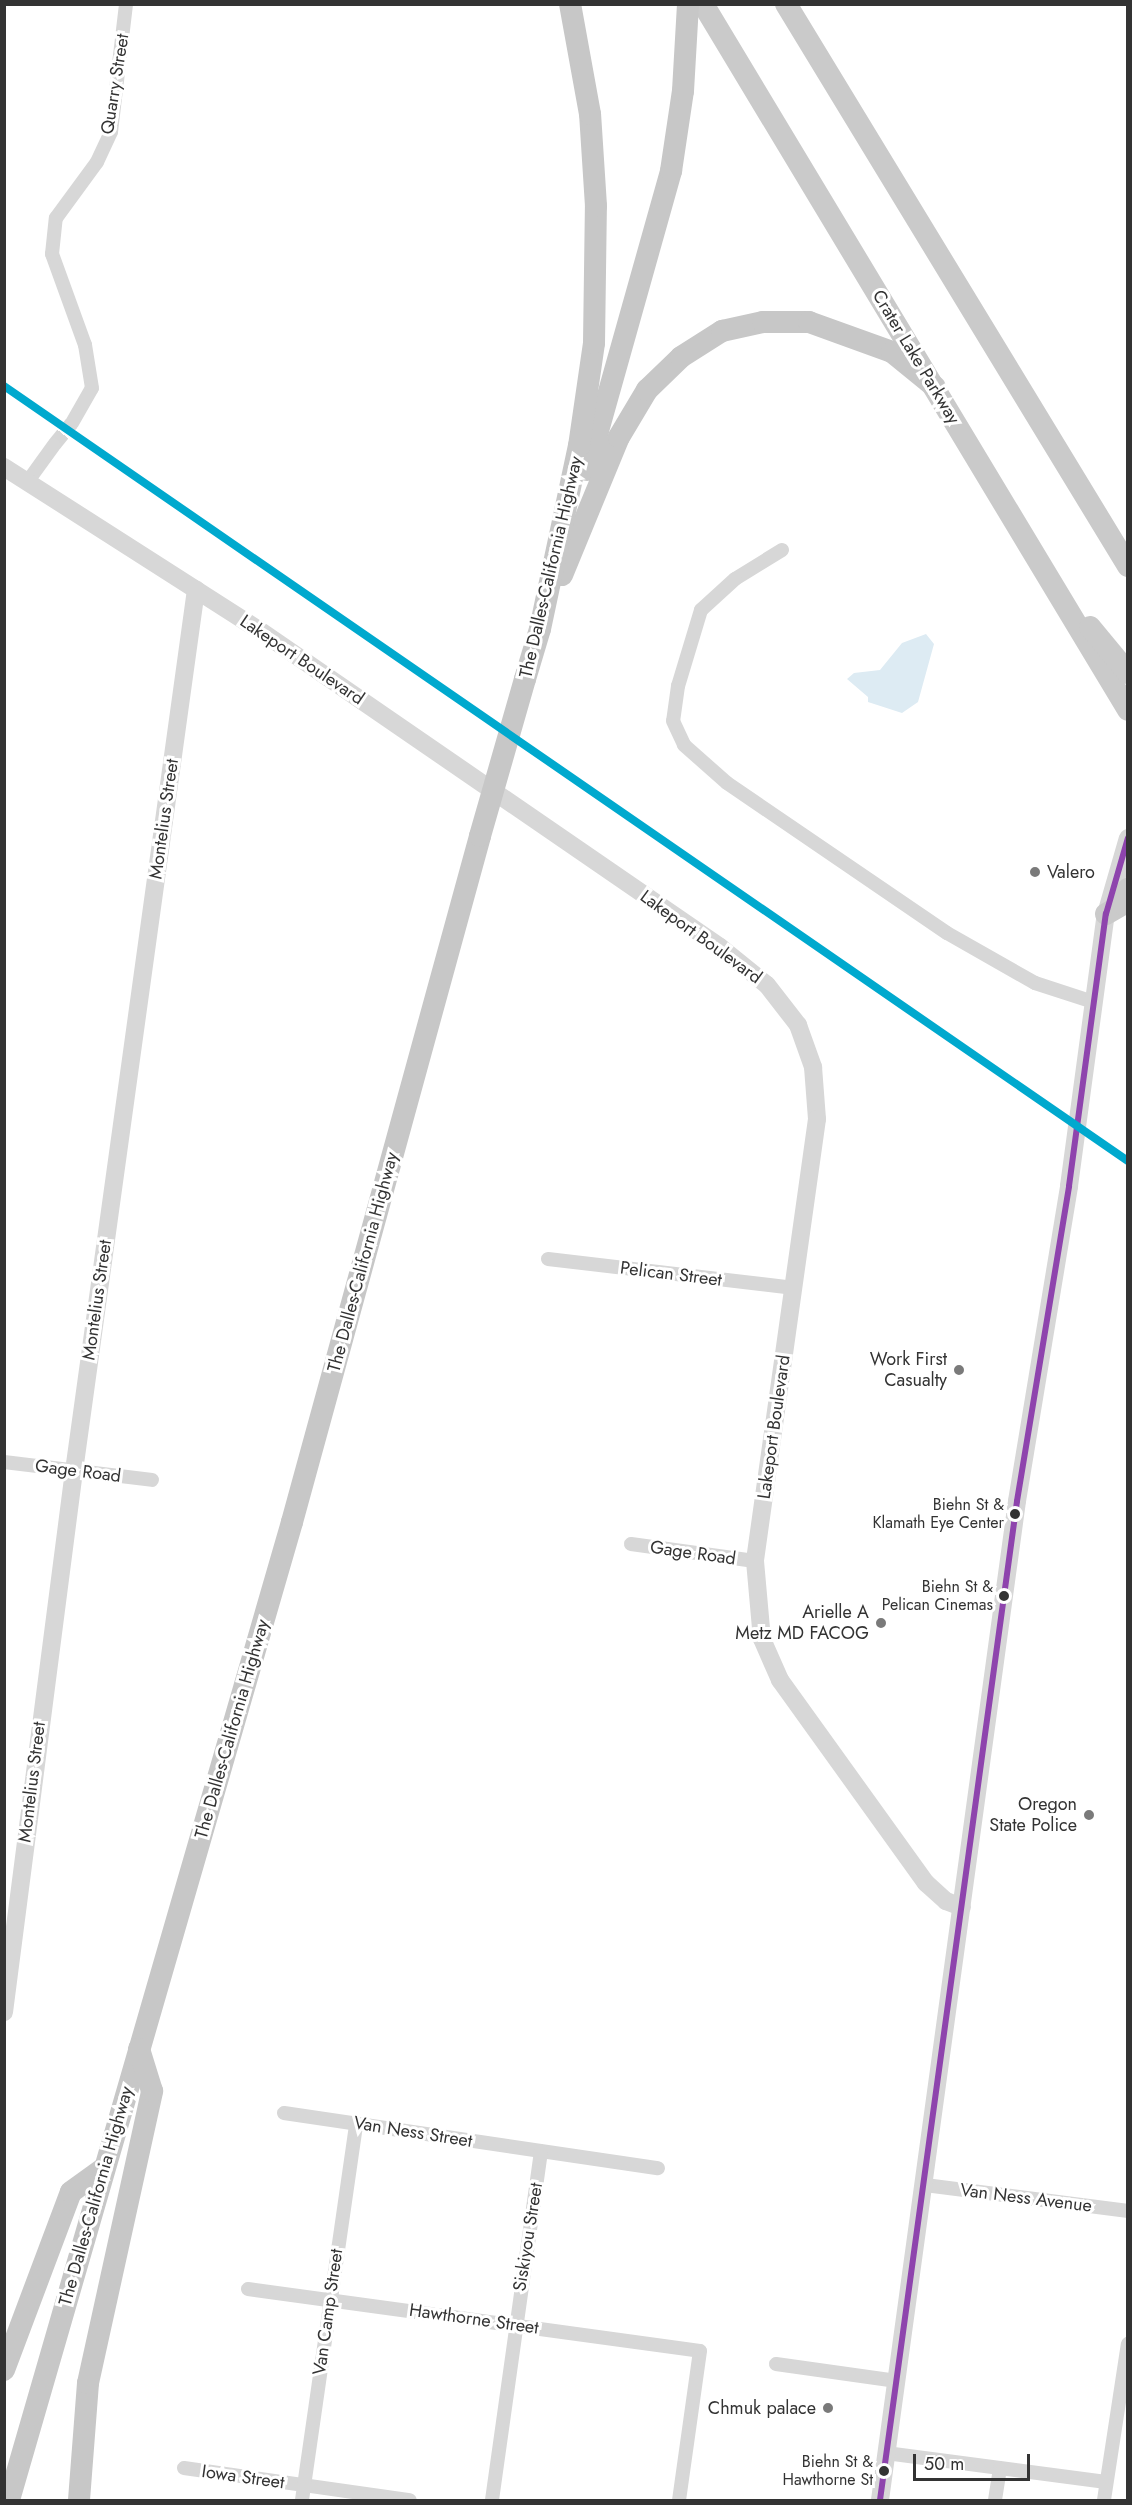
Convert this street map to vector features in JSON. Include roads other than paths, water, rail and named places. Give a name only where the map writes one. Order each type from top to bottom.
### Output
[{"type":"highway","name":"The Dalles-California Highway","points":[[9,2500],[292,1522],[480,836],[540,629],[579,446],[594,343],[596,194],[590,114],[570,4]]},
{"type":"highway","points":[[540,629],[671,171],[683,92],[688,4]]},
{"type":"highway","points":[[540,629],[619,436],[646,390],[681,357],[722,331],[763,322],[809,322],[892,352],[935,387]]},
{"type":"highway","points":[[79,2500],[78,2474],[88,2383],[152,2091],[139,2049]]},
{"type":"highway","points":[[4,2370],[71,2192],[103,2169]]},
{"type":"main road","name":"Crater Lake Parkway","points":[[703,4],[1128,710]]},
{"type":"main road","points":[[786,4],[1128,566]]},
{"type":"main road","points":[[1062,602],[1095,631],[1128,673]]},
{"type":"main road","points":[[1106,914],[1123,904],[1128,889]]},
{"type":"street","name":"Quarry Street","points":[[72,423],[92,388],[85,345],[52,254],[56,218],[97,162],[111,132],[126,4]]},
{"type":"street","points":[[28,481],[54,445]]},
{"type":"street","name":"Lakeport Boulevard","points":[[4,467],[196,589],[700,934],[767,984],[798,1025],[813,1067],[817,1119],[755,1562],[762,1638],[780,1680],[926,1883],[937,1896],[962,1906]]},
{"type":"street","points":[[782,550],[735,579],[701,610],[678,686],[673,721],[684,744],[727,783],[947,933],[1035,983],[1093,1002]]},
{"type":"street","name":"Montelius Street","points":[[4,2012],[74,1471],[196,589]]},
{"type":"street","points":[[880,2500],[1017,1501],[1070,1186],[1106,914],[1128,838]]},
{"type":"street","name":"Pelican Street","points":[[548,1259],[794,1288]]},
{"type":"street","name":"Gage Road","points":[[4,1462],[152,1480]]},
{"type":"street","name":"Gage Road","points":[[631,1544],[755,1562]]},
{"type":"street","name":"Van Ness Street","points":[[284,2113],[541,2151]]},
{"type":"street","name":"Van Camp Street","points":[[302,2500],[356,2123]]},
{"type":"street","points":[[541,2151],[658,2168]]},
{"type":"street","name":"Siskiyou Street","points":[[492,2500],[541,2151]]},
{"type":"street","name":"Van Ness Avenue","points":[[925,2185],[1128,2211]]},
{"type":"street","name":"Hawthorne Street","points":[[248,2289],[700,2351],[679,2500]]},
{"type":"street","points":[[1104,2500],[1128,2344]]},
{"type":"street","points":[[776,2364],[897,2381]]},
{"type":"street","points":[[886,2453],[1106,2482]]},
{"type":"street","name":"Iowa Street","points":[[184,2468],[410,2500]]},
{"type":"street","points":[[995,2500],[1000,2468]]},
{"type":"tunnel","points":[[54,445],[72,423]]},
{"type":"place","name":"Valero","points":[[1035,872]]},
{"type":"place","name":"Work First Casualty","points":[[959,1370]]},
{"type":"place","name":"Biehn St & Klamath Eye Center","points":[[1015,1514]]},
{"type":"place","name":"Biehn St & Pelican Cinemas","points":[[1004,1596]]},
{"type":"place","name":"Arielle A Metz MD FACOG","points":[[881,1623]]},
{"type":"place","name":"Oregon State Police","points":[[1089,1815]]},
{"type":"place","name":"Chmuk palace","points":[[828,2408]]},
{"type":"place","name":"Biehn St & Hawthorne St","points":[[884,2471]]}]
